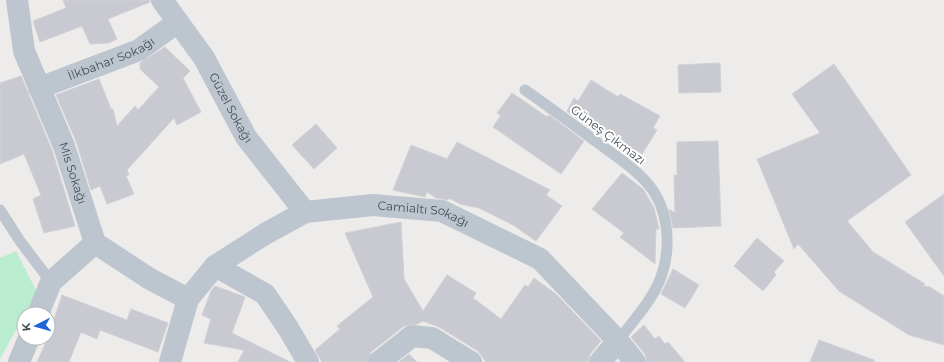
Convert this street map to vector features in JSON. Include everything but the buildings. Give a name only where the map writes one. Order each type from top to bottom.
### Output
[{"type":"street","name":"Mis Sokağı","points":[[17,0],[24,51],[64,146],[95,243]]},
{"type":"street","name":"Güzel Sokağı","points":[[162,0],[204,58],[246,137],[305,212]]},
{"type":"street","name":"İlkbahar Sokağı","points":[[39,88],[140,50],[178,22]]},
{"type":"street","name":"Camialtı Sokağı","points":[[188,299],[215,266],[265,234],[305,212],[373,205],[442,211],[540,259],[618,341],[635,362]]},
{"type":"street","points":[[41,306],[51,282],[95,243],[150,280],[188,299],[170,362]]},
{"type":"street","points":[[215,266],[265,294],[288,328],[308,362]]},
{"type":"street","points":[[379,362],[412,336],[432,338],[471,362]]},
{"type":"street","points":[[600,362],[618,341]]},
{"type":"street","points":[[19,362],[26,346]]},
{"type":"lane","name":"Güneş Çıkmazı","points":[[525,90],[633,169],[656,194],[661,208],[667,236],[667,250],[661,276],[652,296],[618,341]]},
{"type":"lane","points":[[0,210],[20,241],[51,282]]},
{"type":"green space","points":[[16,251],[37,292],[29,306],[16,306],[16,330],[0,359],[0,258]]}]
